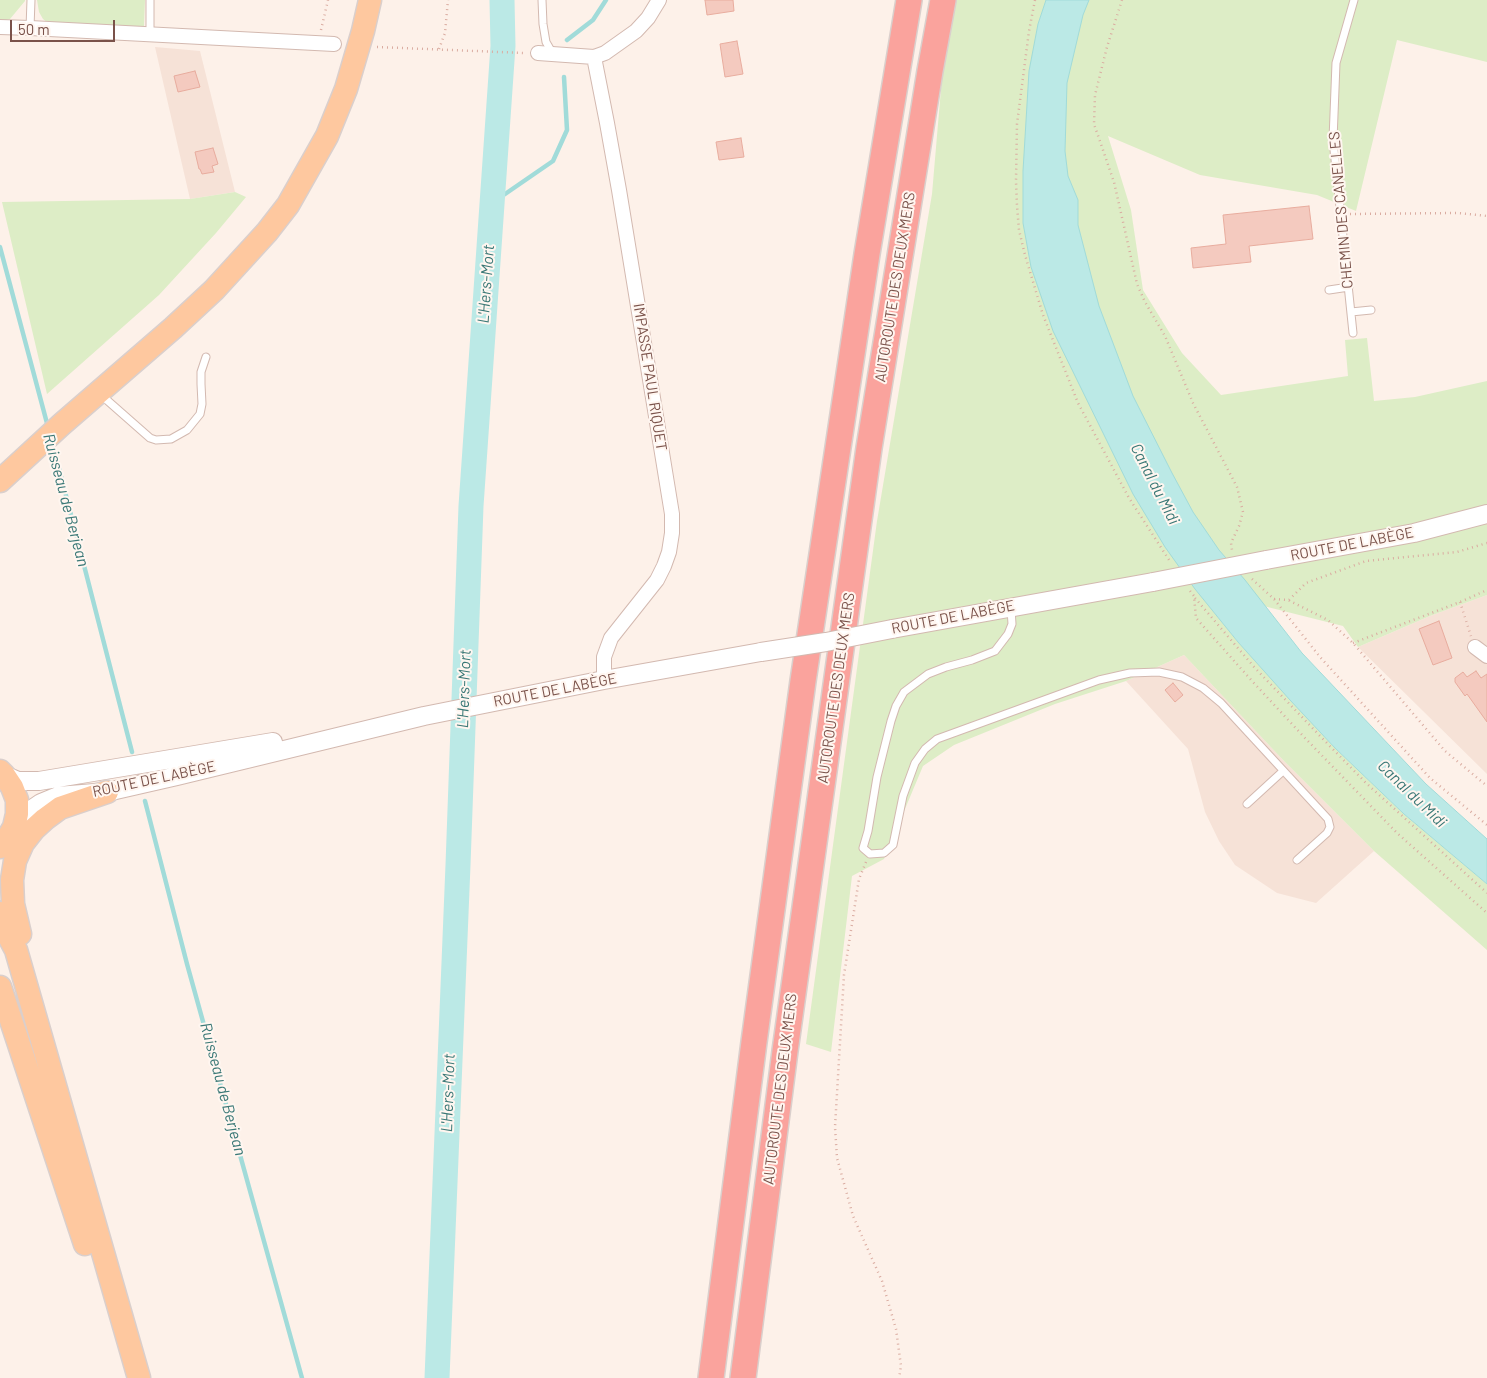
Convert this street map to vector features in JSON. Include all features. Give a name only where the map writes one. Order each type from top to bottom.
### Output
[{"type":"highway","name":"AUTOROUTE DES DEUX MERS","points":[[711,1378],[754,1042],[804,681],[867,254],[909,0]]},
{"type":"highway","name":"AUTOROUTE DES DEUX MERS","points":[[743,1378],[785,1051],[870,448],[928,81],[943,0]]},
{"type":"main road","points":[[0,481],[214,290],[267,232],[288,204],[327,136],[346,89],[370,0]]},
{"type":"main road","points":[[0,492],[30,453]]},
{"type":"main road","points":[[0,847],[14,827],[17,814],[17,800],[12,787],[2,773]]},
{"type":"main road","points":[[16,950],[20,933],[13,904],[12,880],[16,861],[24,843],[40,824],[60,808],[107,792]]},
{"type":"main road","points":[[0,913],[7,934],[16,950],[139,1378]]},
{"type":"main road","points":[[0,986],[132,1378]]},
{"type":"street","points":[[538,54],[594,56],[605,53],[636,31],[648,18],[659,0]]},
{"type":"street","points":[[0,28],[334,44]]},
{"type":"street","name":"IMPASSE PAUL RIQUET","points":[[594,56],[611,142],[672,514],[672,533],[669,552],[664,566],[657,580],[611,638],[604,657],[604,680]]},
{"type":"street","name":"ROUTE DE LABÈGE","points":[[2,773],[18,780],[39,781],[422,716],[604,680],[826,642],[1011,606],[1153,582],[1414,532],[1487,514]]},
{"type":"street","points":[[1475,647],[1487,656]]},
{"type":"street","name":"ROUTE DE LABÈGE","points":[[14,827],[26,814],[41,803],[58,796],[107,792],[422,716]]},
{"type":"lane","points":[[30,28],[31,0]]},
{"type":"lane","points":[[150,0],[150,34]]},
{"type":"lane","points":[[542,0],[546,42],[554,54]]},
{"type":"lane","name":"CHEMIN DES CANELLES","points":[[1353,333],[1332,140],[1336,63],[1354,0]]},
{"type":"lane","points":[[1330,290],[1348,287]]},
{"type":"lane","points":[[1351,312],[1371,310]]},
{"type":"lane","points":[[98,392],[150,438],[156,440],[170,439],[187,430],[200,414],[202,404],[201,372],[206,357]]},
{"type":"lane","points":[[1011,606],[1012,624],[1008,634],[995,651],[928,674],[904,692],[896,706],[877,777],[864,848],[870,854],[884,853],[893,846],[903,796],[915,763],[925,749],[937,739],[1099,680],[1130,674],[1159,672],[1182,677],[1203,688],[1221,703],[1328,819],[1330,827],[1327,833],[1297,860]]},
{"type":"lane","points":[[1247,804],[1283,771]]},
{"type":"path","points":[[312,43],[321,29],[328,0]]},
{"type":"path","points":[[439,50],[445,33],[448,0]]},
{"type":"path","points":[[1035,0],[1017,124],[1017,206],[1019,230],[1025,255],[1043,315],[1078,403],[1129,498],[1173,566]]},
{"type":"path","points":[[1122,0],[1107,47],[1095,95],[1094,124],[1114,182],[1138,284],[1145,302],[1165,336],[1193,403],[1236,487],[1243,512],[1231,543]]},
{"type":"path","points":[[376,46],[538,54]]},
{"type":"path","points":[[1341,214],[1458,213],[1487,216]]},
{"type":"path","points":[[1288,600],[1306,583],[1366,560],[1457,552],[1487,543]]},
{"type":"path","points":[[1188,589],[1255,668],[1366,783],[1487,893]]},
{"type":"path","points":[[1353,644],[1487,590]]},
{"type":"path","points":[[1194,596],[1196,618],[1305,738],[1396,833],[1487,913]]},
{"type":"path","points":[[1487,786],[1446,751],[1353,644],[1328,620],[1288,600],[1274,599],[1320,657],[1430,778],[1487,825]]},
{"type":"path","points":[[1460,602],[1475,647]]},
{"type":"path","points":[[870,854],[858,879],[844,975],[835,1127],[837,1158],[853,1216],[882,1281],[896,1330],[901,1366],[899,1378]]},
{"type":"shaded area","points":[[155,47],[200,51],[235,192],[190,199]]},
{"type":"shaded area","points":[[1487,595],[1487,774],[1358,647],[1430,616]]},
{"type":"shaded area","points":[[1184,655],[1284,761],[1374,851],[1316,903],[1277,893],[1235,865],[1219,841],[1205,812],[1188,749],[1126,681]]},
{"type":"green space","points":[[0,0],[25,1],[10,19],[0,22]]},
{"type":"green space","points":[[37,0],[145,0],[144,26],[137,33],[49,24],[39,12]]},
{"type":"green space","points":[[951,0],[1487,0],[1487,62],[1397,40],[1356,211],[1317,195],[1200,175],[1108,136],[1131,210],[1143,290],[1182,353],[1221,395],[1348,376],[1345,340],[1367,338],[1374,401],[1415,397],[1487,381],[1487,595],[1430,616],[1358,647],[1343,626],[1196,589],[1238,642],[1335,748],[1404,814],[1487,884],[1487,950],[1374,851],[1284,761],[1184,655],[1126,681],[1055,704],[954,745],[923,766],[884,859],[852,876],[831,1052],[806,1044],[877,521],[932,194],[947,19]]},
{"type":"green space","points":[[235,192],[246,197],[159,295],[47,394],[2,202],[190,199]]},
{"type":"water","name":"Canal du Midi","points":[[1046,0],[1089,0],[1083,15],[1067,83],[1065,151],[1068,176],[1078,200],[1078,225],[1099,306],[1133,396],[1193,512],[1219,550],[1302,653],[1426,784],[1487,839],[1487,884],[1404,814],[1335,748],[1290,700],[1238,642],[1195,589],[1165,547],[1133,494],[1053,331],[1031,267],[1023,223],[1023,171],[1029,71],[1038,24]]},
{"type":"building","points":[[705,0],[733,0],[734,11],[707,15]]},
{"type":"building","points":[[737,41],[743,74],[725,77],[720,44]]},
{"type":"building","points":[[195,71],[200,87],[178,92],[174,76]]},
{"type":"building","points":[[741,138],[744,157],[719,160],[716,142]]},
{"type":"building","points":[[213,148],[218,164],[212,166],[214,172],[202,174],[195,152]]},
{"type":"building","points":[[1309,206],[1313,239],[1249,246],[1251,262],[1193,268],[1191,248],[1226,244],[1223,215]]},
{"type":"building","points":[[1439,621],[1452,658],[1433,665],[1419,629]]},
{"type":"building","points":[[1476,671],[1481,678],[1487,674],[1487,722],[1467,694],[1465,696],[1455,682],[1455,678],[1463,672],[1467,677]]},
{"type":"building","points":[[1173,683],[1183,695],[1175,702],[1165,690]]},
{"type":"waterway","name":"L'Hers-Mort","points":[[437,1378],[471,506],[503,46],[502,0]]},
{"type":"waterway","points":[[567,40],[593,20],[606,0]]},
{"type":"waterway","points":[[492,203],[553,161],[567,130],[564,77]]},
{"type":"waterway","name":"Ruisseau de Berjean","points":[[0,247],[48,427]]},
{"type":"waterway","name":"Ruisseau de Berjean","points":[[52,441],[132,752]]},
{"type":"waterway","name":"Ruisseau de Berjean","points":[[145,801],[187,964],[302,1378]]}]
